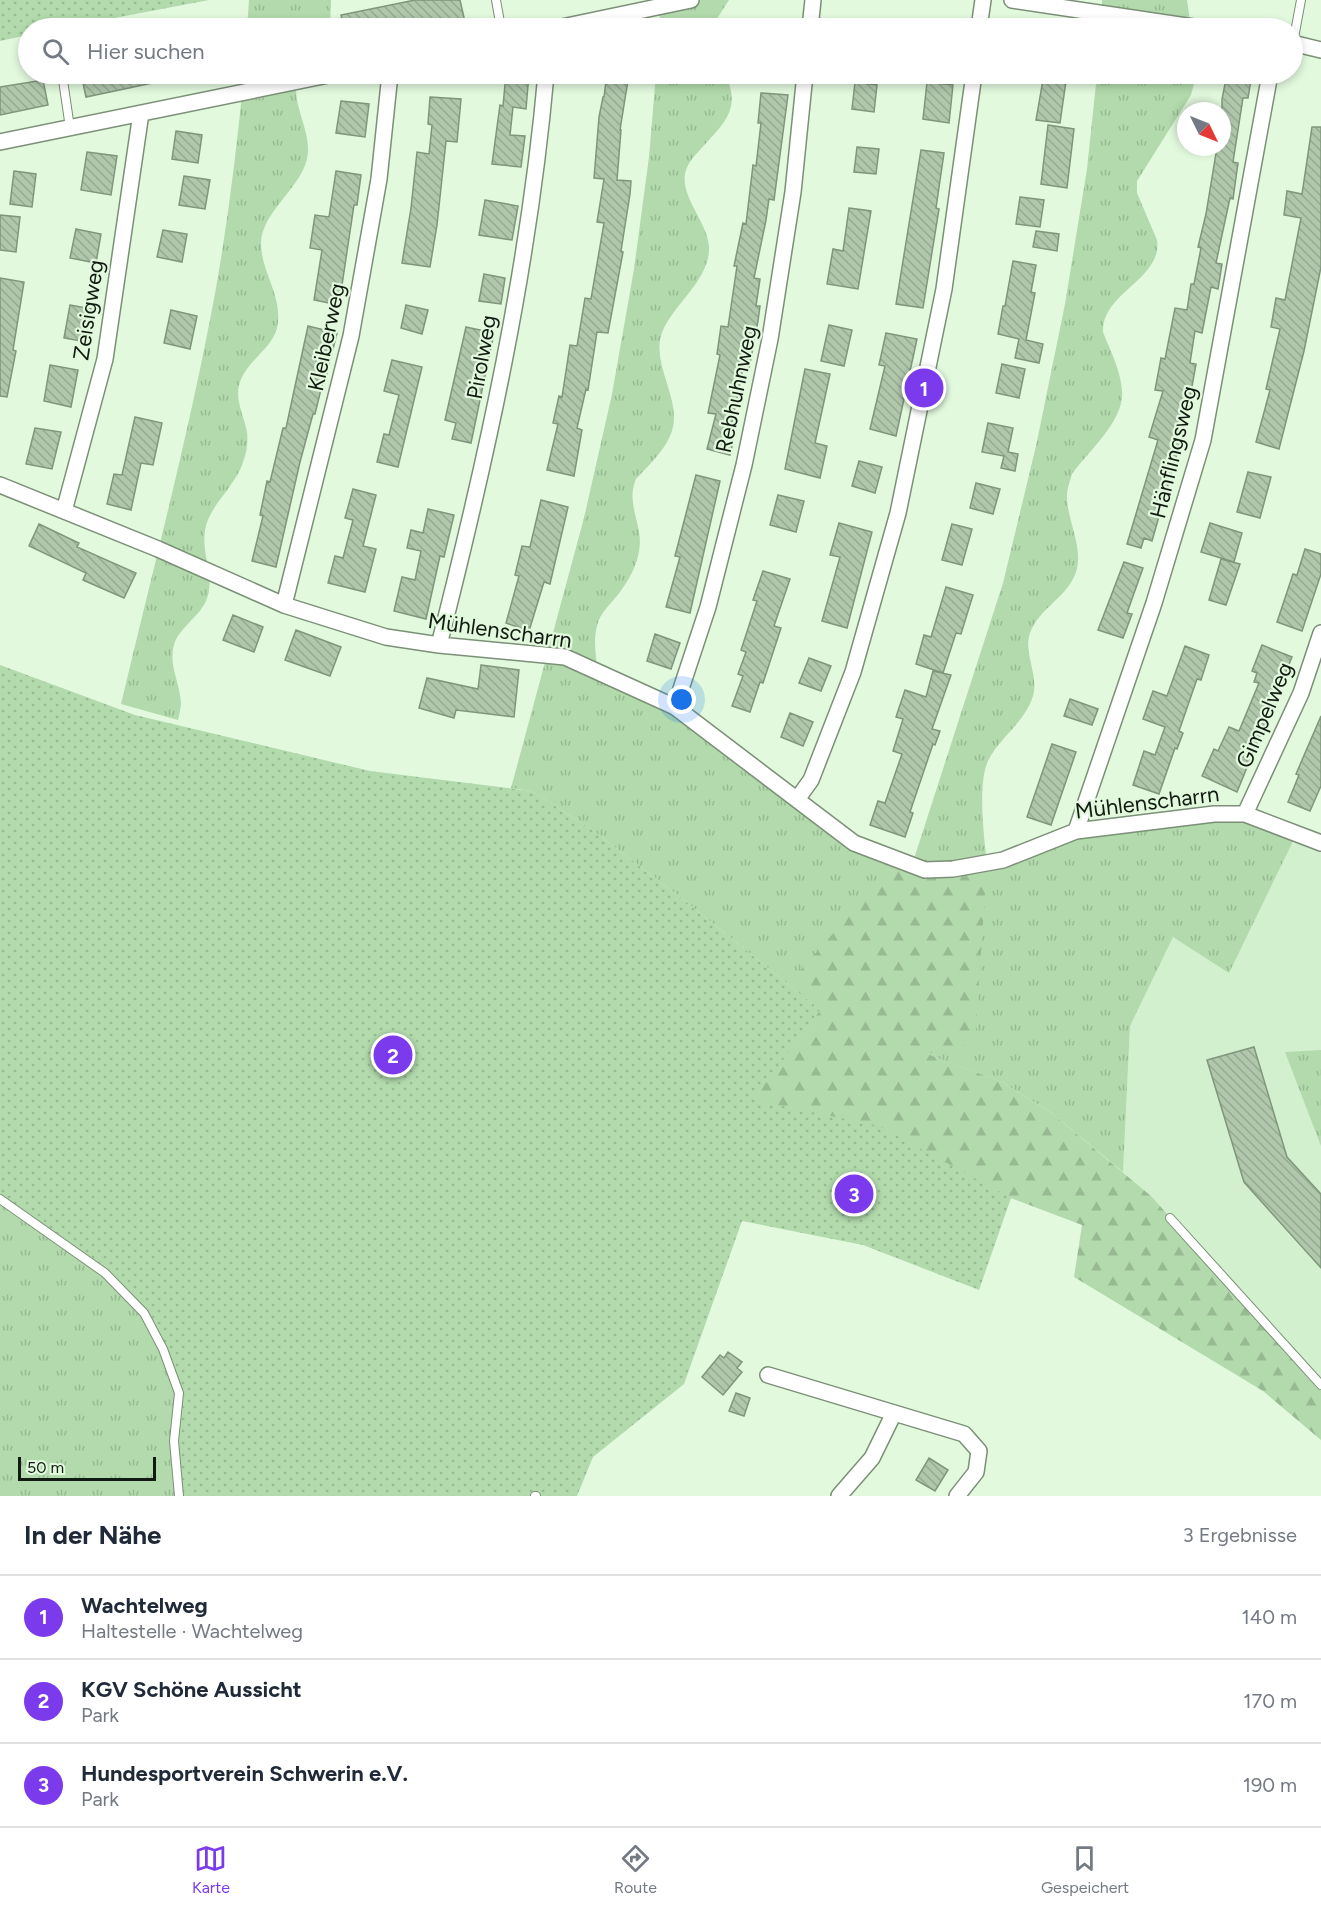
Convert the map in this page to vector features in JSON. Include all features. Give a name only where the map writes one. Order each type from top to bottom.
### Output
[{"type":"street","points":[[605,18],[691,0]]},
{"type":"street","points":[[811,18],[813,0]]},
{"type":"street","points":[[980,18],[982,0]]},
{"type":"street","points":[[1012,0],[1133,18]]},
{"type":"street","points":[[1303,46],[1321,50]]},
{"type":"street","points":[[0,142],[284,84]]},
{"type":"street","name":"Kleiberweg","points":[[284,605],[351,336],[379,179],[389,84]]},
{"type":"street","name":"Pirolweg","points":[[439,645],[499,394],[538,156],[545,84]]},
{"type":"street","name":"Rebhuhnweg","points":[[675,707],[708,607],[744,465],[770,339],[793,192],[804,84]]},
{"type":"street","points":[[798,798],[811,780],[854,672],[898,513],[944,289],[973,84]]},
{"type":"street","name":"Hänflingsweg","points":[[1076,831],[1154,603],[1203,440],[1268,84]]},
{"type":"street","name":"Zeisigweg","points":[[64,511],[105,359],[141,113]]},
{"type":"street","name":"Mühlenscharrn","points":[[0,484],[158,549],[284,605],[386,637],[439,645],[565,657],[675,707],[798,798],[854,843],[925,870],[952,869],[1003,861],[1076,831],[1214,814],[1245,814]]},
{"type":"street","name":"Gimpelweg","points":[[1245,814],[1301,693],[1321,633]]},
{"type":"street","points":[[1245,814],[1321,843]]},
{"type":"street","points":[[768,1375],[964,1434],[979,1451],[976,1473],[957,1496]]},
{"type":"street","points":[[839,1496],[872,1458],[894,1413]]},
{"type":"lane","points":[[496,0],[499,18]]},
{"type":"lane","points":[[1298,18],[1301,0]]},
{"type":"lane","points":[[64,84],[70,128]]},
{"type":"lane","points":[[0,1199],[105,1273],[144,1313],[163,1349],[179,1393],[174,1441],[179,1496]]},
{"type":"lane","points":[[1170,1218],[1321,1385]]},
{"type":"shaded area","points":[[1311,839],[1321,843],[1321,1385],[1151,1196],[1123,1172],[1130,1026],[1173,936],[1229,972],[1291,844]]},
{"type":"green space","points":[[0,0],[209,0],[114,18],[18,18],[18,37],[0,41]]},
{"type":"green space","points":[[249,0],[331,0],[330,18],[248,18]]},
{"type":"green space","points":[[659,0],[729,0],[717,18],[660,18]]},
{"type":"green space","points":[[1102,0],[1187,0],[1190,18],[1102,18]]},
{"type":"green space","points":[[243,84],[297,84],[298,105],[307,136],[308,152],[300,176],[268,220],[261,244],[264,265],[277,306],[277,328],[270,342],[245,372],[239,386],[239,400],[247,432],[247,449],[241,469],[212,511],[205,530],[204,539],[210,584],[206,601],[176,639],[174,645],[172,659],[181,703],[178,720],[121,704],[179,465],[210,320],[238,136]]},
{"type":"green space","points":[[655,84],[729,84],[732,98],[727,116],[722,125],[692,159],[685,174],[687,192],[708,238],[708,259],[698,280],[663,330],[660,356],[674,410],[674,423],[663,448],[636,479],[633,488],[633,506],[640,542],[638,556],[620,592],[603,612],[599,621],[595,643],[598,672],[675,707],[854,843],[912,865],[1003,583],[1036,446],[1065,304],[1087,169],[1096,84],[1194,84],[1187,102],[1177,102],[1177,117],[1137,181],[1137,193],[1157,240],[1156,254],[1151,265],[1111,307],[1105,318],[1103,332],[1120,376],[1121,402],[1112,424],[1072,474],[1067,493],[1077,544],[1076,572],[1067,589],[1040,616],[1030,633],[1028,648],[1034,680],[1033,696],[1024,714],[989,759],[985,768],[982,795],[987,863],[1076,831],[1214,814],[1297,833],[1229,973],[1173,937],[1130,1026],[1123,1172],[1053,1114],[1002,1082],[926,1054],[820,1010],[595,832],[532,791],[511,788],[584,518],[612,394],[634,269],[649,157]]},
{"type":"green space","points":[[0,665],[135,715],[370,771],[532,791],[595,832],[820,1010],[753,1100],[879,1126],[1011,1198],[979,1290],[863,1245],[742,1221],[684,1384],[593,1457],[577,1496],[179,1496],[174,1441],[179,1393],[144,1313],[105,1273],[0,1199]]},
{"type":"green space","points":[[899,860],[925,870],[987,863],[975,1043],[927,1054],[1002,1082],[1053,1114],[1151,1196],[1321,1385],[1321,1440],[1263,1391],[1074,1277],[1082,1225],[752,1100],[820,1010],[788,984]]},
{"type":"green space","points":[[1321,1050],[1321,1146],[1285,1052]]},
{"type":"green space","points":[[0,1199],[105,1273],[144,1313],[179,1393],[179,1496],[0,1496]]},
{"type":"building","points":[[415,0],[460,0],[464,18],[342,18],[341,15]]},
{"type":"building","points":[[44,84],[48,105],[0,115],[0,87]]},
{"type":"building","points":[[83,84],[148,84],[86,97]]},
{"type":"building","points":[[505,84],[528,84],[526,109],[513,107],[510,135],[525,136],[521,167],[492,164],[500,105],[503,106]]},
{"type":"building","points":[[606,84],[627,84],[620,130],[617,180],[631,181],[630,194],[621,251],[623,252],[608,333],[597,332],[588,390],[586,389],[577,428],[582,430],[574,476],[547,470],[558,424],[553,423],[559,396],[562,397],[570,345],[577,346],[585,298],[591,299],[604,223],[597,222],[604,179],[594,178],[599,117]]},
{"type":"building","points":[[855,84],[877,85],[874,112],[852,109]]},
{"type":"building","points":[[927,84],[953,85],[949,123],[923,119]]},
{"type":"building","points":[[1042,84],[1066,84],[1060,123],[1036,120]]},
{"type":"building","points":[[1225,84],[1250,84],[1248,98],[1243,98],[1233,162],[1238,163],[1233,199],[1230,198],[1216,263],[1222,264],[1218,289],[1211,287],[1202,333],[1195,331],[1190,363],[1196,364],[1188,415],[1152,541],[1144,538],[1141,548],[1127,544],[1158,440],[1149,437],[1163,391],[1155,390],[1161,358],[1165,359],[1175,308],[1187,310],[1191,284],[1194,284],[1201,248],[1198,247],[1216,156],[1231,156],[1231,102],[1222,102]]},
{"type":"building","points":[[761,93],[788,95],[774,200],[769,199],[754,278],[760,279],[756,306],[760,306],[758,321],[749,369],[743,368],[731,427],[736,428],[730,455],[707,449],[716,414],[708,413],[720,355],[717,354],[721,326],[728,327],[737,266],[734,266],[743,223],[746,224],[753,165],[756,166],[761,123],[758,123]]},
{"type":"building","points":[[430,97],[461,99],[457,142],[446,141],[430,267],[402,263],[417,152],[429,154],[432,125],[428,124]]},
{"type":"building","points":[[341,101],[369,104],[365,137],[336,133]]},
{"type":"building","points":[[1048,125],[1074,129],[1067,188],[1041,184]]},
{"type":"building","points":[[1312,127],[1321,127],[1321,267],[1304,351],[1279,449],[1256,442],[1270,390],[1266,389],[1280,329],[1271,327],[1276,298],[1285,300],[1301,218],[1284,215],[1287,191],[1302,194]]},
{"type":"building","points":[[176,131],[202,135],[198,163],[172,159]]},
{"type":"building","points":[[857,147],[879,149],[876,174],[854,172]]},
{"type":"building","points":[[921,150],[944,153],[936,208],[939,209],[923,308],[896,304]]},
{"type":"building","points":[[87,152],[117,156],[111,195],[81,190]]},
{"type":"building","points":[[14,171],[36,174],[32,207],[10,204]]},
{"type":"building","points":[[336,171],[361,175],[357,205],[354,205],[339,305],[314,300],[322,250],[310,248],[315,215],[329,217]]},
{"type":"building","points":[[184,176],[210,180],[205,209],[179,205]]},
{"type":"building","points":[[1020,197],[1044,200],[1040,227],[1016,224]]},
{"type":"building","points":[[485,200],[518,206],[512,240],[479,235]]},
{"type":"building","points":[[849,208],[871,211],[858,289],[827,284],[833,249],[843,251]]},
{"type":"building","points":[[0,215],[20,217],[16,252],[0,250]]},
{"type":"building","points":[[76,229],[101,234],[96,263],[70,258]]},
{"type":"building","points":[[163,230],[187,234],[182,262],[157,257]]},
{"type":"building","points":[[1036,231],[1059,234],[1057,251],[1033,247]]},
{"type":"building","points":[[1013,261],[1036,265],[1031,292],[1035,293],[1026,340],[1043,344],[1039,363],[1015,358],[1019,339],[998,334]]},
{"type":"building","points":[[484,274],[505,278],[501,304],[479,301]]},
{"type":"building","points":[[0,278],[24,282],[13,350],[16,351],[7,397],[0,396]]},
{"type":"building","points":[[70,305],[92,309],[86,342],[64,338]]},
{"type":"building","points":[[406,305],[428,310],[422,334],[401,328]]},
{"type":"building","points":[[171,310],[197,316],[190,349],[164,343]]},
{"type":"building","points":[[829,325],[852,330],[844,366],[821,361]]},
{"type":"building","points":[[308,326],[337,333],[300,462],[276,567],[252,561],[263,516],[260,515],[267,481],[270,482],[283,428],[286,428]]},
{"type":"building","points":[[466,327],[494,333],[471,443],[452,439],[456,423],[445,420]]},
{"type":"building","points":[[886,333],[917,339],[896,436],[870,429],[885,366],[879,365]]},
{"type":"building","points":[[392,360],[422,367],[398,467],[377,462],[384,434],[389,435],[399,395],[384,391]]},
{"type":"building","points":[[1002,364],[1025,369],[1019,398],[996,393]]},
{"type":"building","points":[[50,365],[78,370],[71,407],[44,401]]},
{"type":"building","points":[[805,369],[830,374],[815,443],[827,446],[820,478],[785,469]]},
{"type":"building","points":[[135,417],[162,423],[153,465],[141,463],[131,510],[107,504],[114,474],[122,475]]},
{"type":"building","points":[[988,423],[1013,428],[1008,452],[1018,454],[1015,471],[1001,468],[1004,456],[982,452]]},
{"type":"building","points":[[35,428],[61,432],[52,469],[26,464]]},
{"type":"building","points":[[859,461],[882,467],[875,493],[852,486]]},
{"type":"building","points":[[1248,472],[1271,477],[1260,518],[1237,512]]},
{"type":"building","points":[[696,475],[720,481],[690,613],[666,607],[680,557],[675,556]]},
{"type":"building","points":[[976,483],[1000,489],[993,514],[970,508]]},
{"type":"building","points":[[353,489],[376,495],[363,546],[376,549],[365,592],[328,583],[335,556],[343,558],[353,520],[345,518]]},
{"type":"building","points":[[778,495],[804,501],[796,532],[770,525]]},
{"type":"building","points":[[541,500],[568,507],[550,584],[544,582],[529,631],[506,623],[519,576],[515,575],[522,546],[530,547]]},
{"type":"building","points":[[428,509],[454,515],[444,557],[440,556],[426,619],[394,611],[402,577],[415,580],[421,551],[407,548],[411,530],[423,533]]},
{"type":"building","points":[[839,523],[872,532],[847,628],[822,621],[840,557],[830,555]]},
{"type":"building","points":[[1210,523],[1242,533],[1234,562],[1201,552]]},
{"type":"building","points":[[39,524],[79,543],[77,547],[136,573],[124,598],[83,580],[86,573],[29,546]]},
{"type":"building","points":[[952,524],[972,529],[962,565],[942,560]]},
{"type":"building","points":[[1305,549],[1321,554],[1321,574],[1302,631],[1277,622],[1293,574],[1297,575]]},
{"type":"building","points":[[1221,559],[1240,564],[1226,605],[1209,600]]},
{"type":"building","points":[[1124,562],[1143,568],[1127,613],[1132,614],[1123,638],[1098,630]]},
{"type":"building","points":[[763,571],[790,579],[774,626],[781,628],[763,683],[760,682],[750,712],[732,706],[743,676],[738,674],[746,652],[741,650],[757,601],[753,600]]},
{"type":"building","points":[[946,587],[973,595],[961,634],[956,633],[943,673],[916,664],[924,635],[931,637]]},
{"type":"building","points":[[233,615],[263,627],[254,652],[223,640]]},
{"type":"building","points":[[296,630],[341,647],[330,676],[285,660]]},
{"type":"building","points":[[655,634],[680,643],[671,669],[647,661]]},
{"type":"building","points":[[1262,645],[1292,657],[1237,792],[1202,776],[1214,749],[1218,751],[1229,727],[1239,731],[1259,683],[1254,682],[1257,673],[1252,671]]},
{"type":"building","points":[[1185,646],[1209,655],[1201,680],[1197,679],[1179,731],[1183,733],[1177,749],[1175,748],[1159,794],[1133,785],[1144,751],[1155,755],[1165,727],[1143,719],[1153,691],[1167,696]]},
{"type":"building","points":[[809,658],[831,666],[821,691],[799,683]]},
{"type":"building","points":[[481,665],[519,670],[514,717],[456,710],[454,718],[419,708],[427,678],[478,689]]},
{"type":"building","points":[[933,671],[951,675],[932,729],[940,731],[935,745],[933,744],[910,812],[913,813],[905,837],[870,825],[878,801],[885,803],[902,754],[893,751],[903,719],[896,717],[905,690],[926,697]]},
{"type":"building","points":[[1070,699],[1098,709],[1092,725],[1064,716]]},
{"type":"building","points":[[790,713],[813,722],[803,746],[781,737]]},
{"type":"building","points":[[1321,716],[1321,786],[1310,811],[1288,802],[1299,775],[1296,774]]},
{"type":"building","points":[[1052,744],[1076,752],[1051,825],[1027,817]]},
{"type":"building","points":[[1254,1047],[1287,1157],[1321,1194],[1321,1268],[1244,1182],[1207,1060]]},
{"type":"building","points":[[728,1352],[742,1362],[737,1368],[742,1372],[723,1395],[702,1377],[720,1355],[724,1358]]},
{"type":"building","points":[[736,1393],[750,1398],[744,1416],[729,1411]]},
{"type":"building","points":[[929,1458],[948,1470],[935,1491],[916,1480]]},
{"type":"place","name":"Wachtelweg","points":[[924,388]]},
{"type":"place","name":"KGV Schöne Aussicht","points":[[393,1055]]},
{"type":"place","name":"Hundesportverein Schwerin e.V.","points":[[854,1194]]}]
